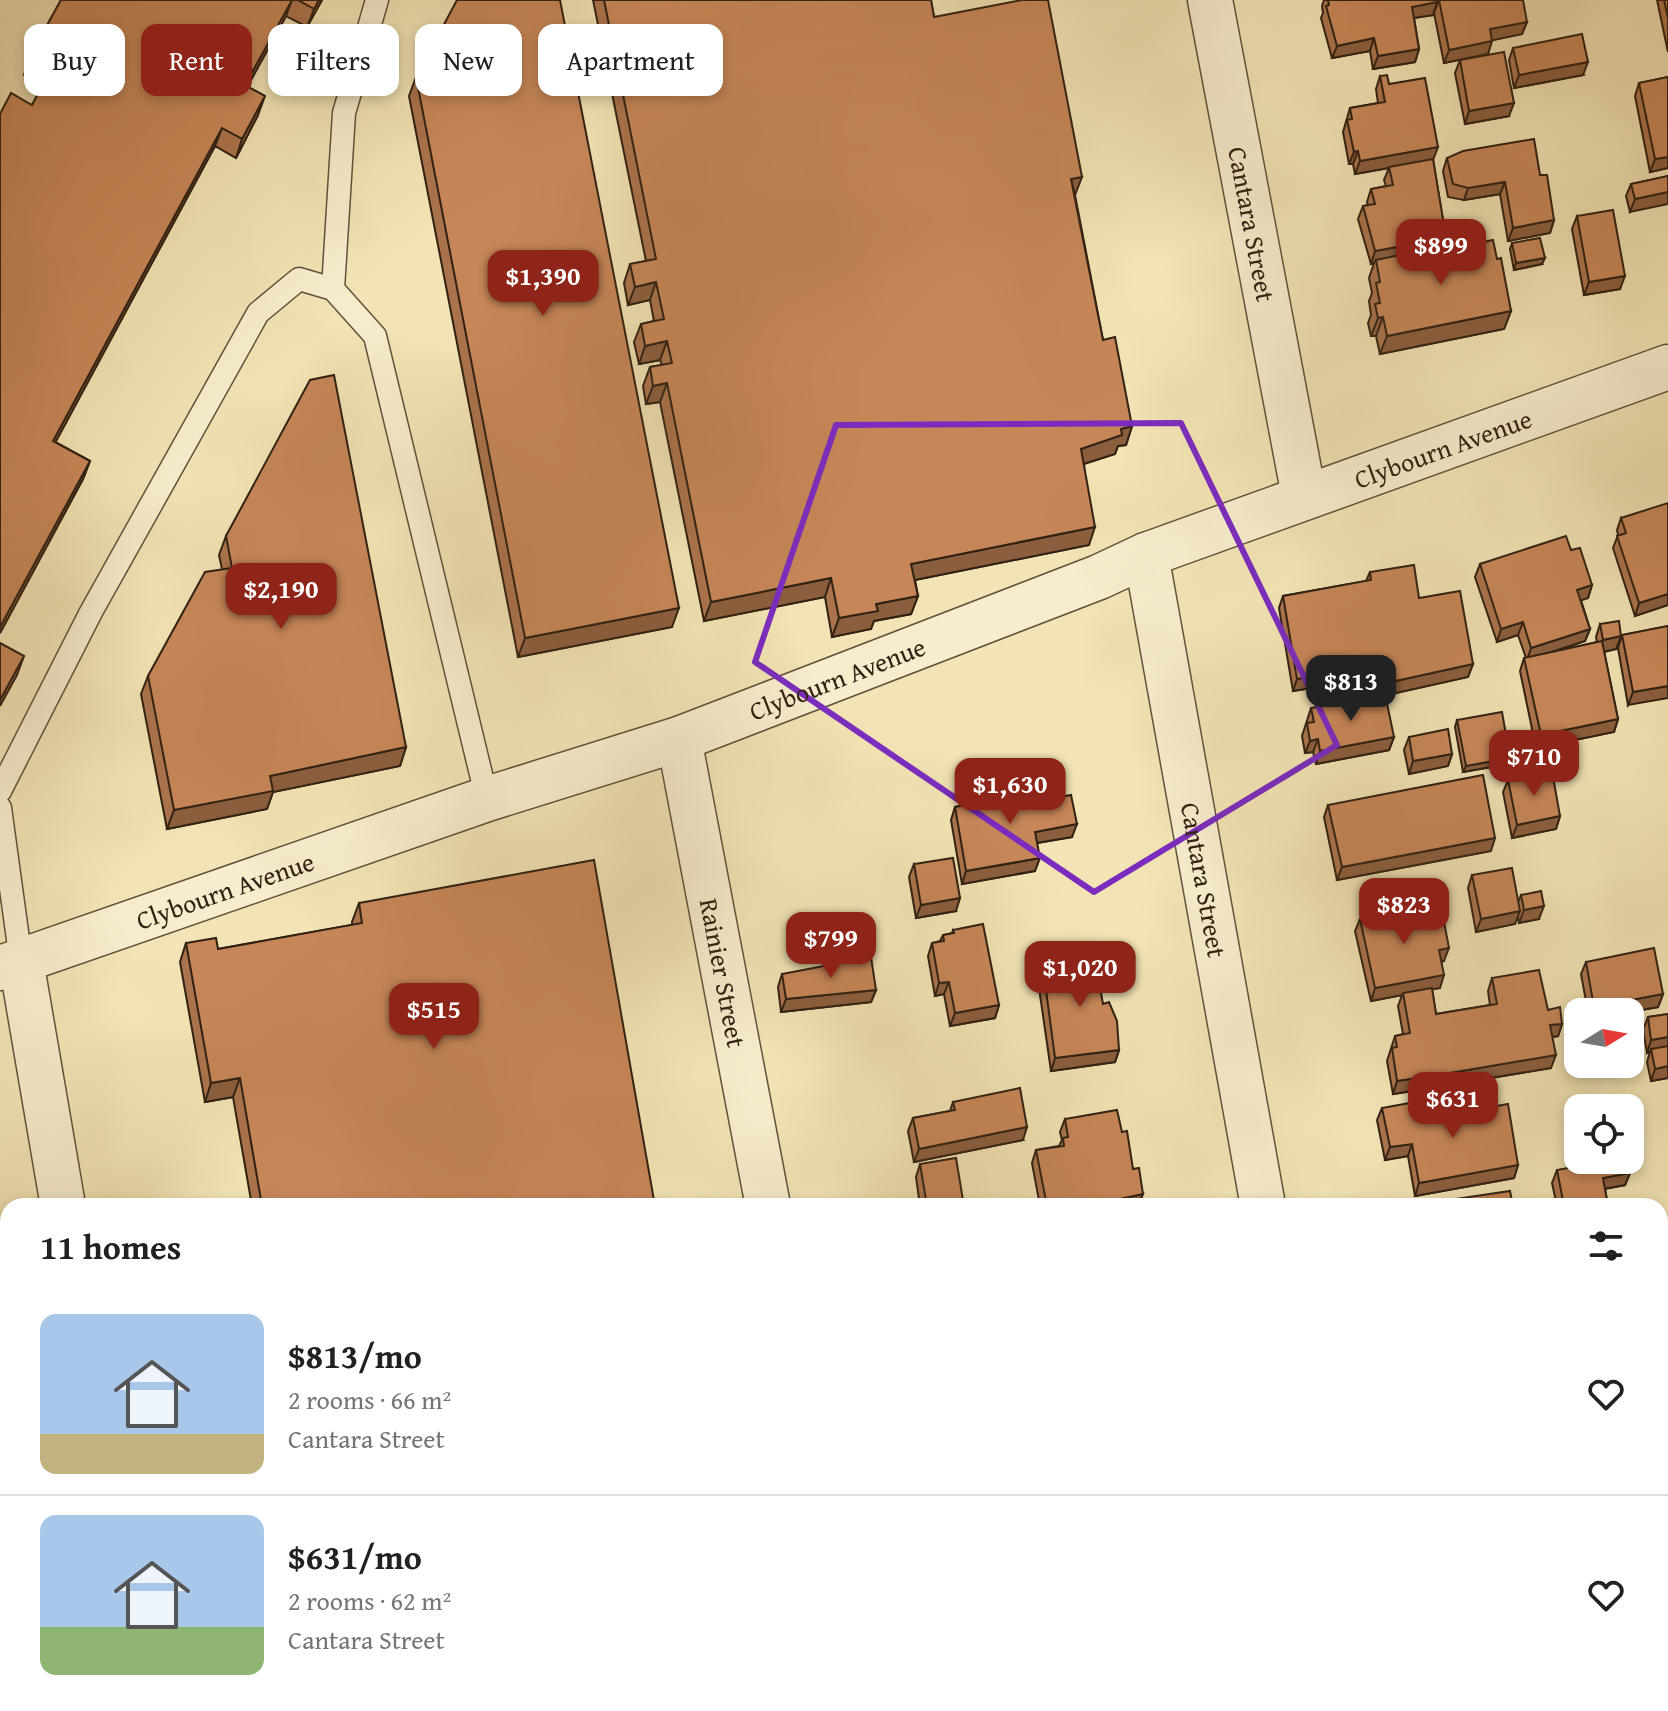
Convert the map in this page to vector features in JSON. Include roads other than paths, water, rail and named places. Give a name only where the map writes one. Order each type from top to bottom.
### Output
[{"type":"street","name":"Cantara Street","points":[[1210,0],[1304,496]]},
{"type":"street","name":"Clybourn Avenue","points":[[11,964],[487,799],[679,739],[1099,577],[1146,555],[1668,367]]},
{"type":"street","name":"Cantara Street","points":[[1146,555],[1262,1198]]},
{"type":"street","name":"Rainier Street","points":[[679,739],[766,1198]]},
{"type":"street","points":[[11,964],[61,1198]]},
{"type":"lane","points":[[333,289],[344,113],[377,0]]},
{"type":"lane","points":[[0,791],[91,612],[258,313],[299,279],[333,289],[375,336],[487,799]]},
{"type":"lane","points":[[0,808],[11,964]]}]
